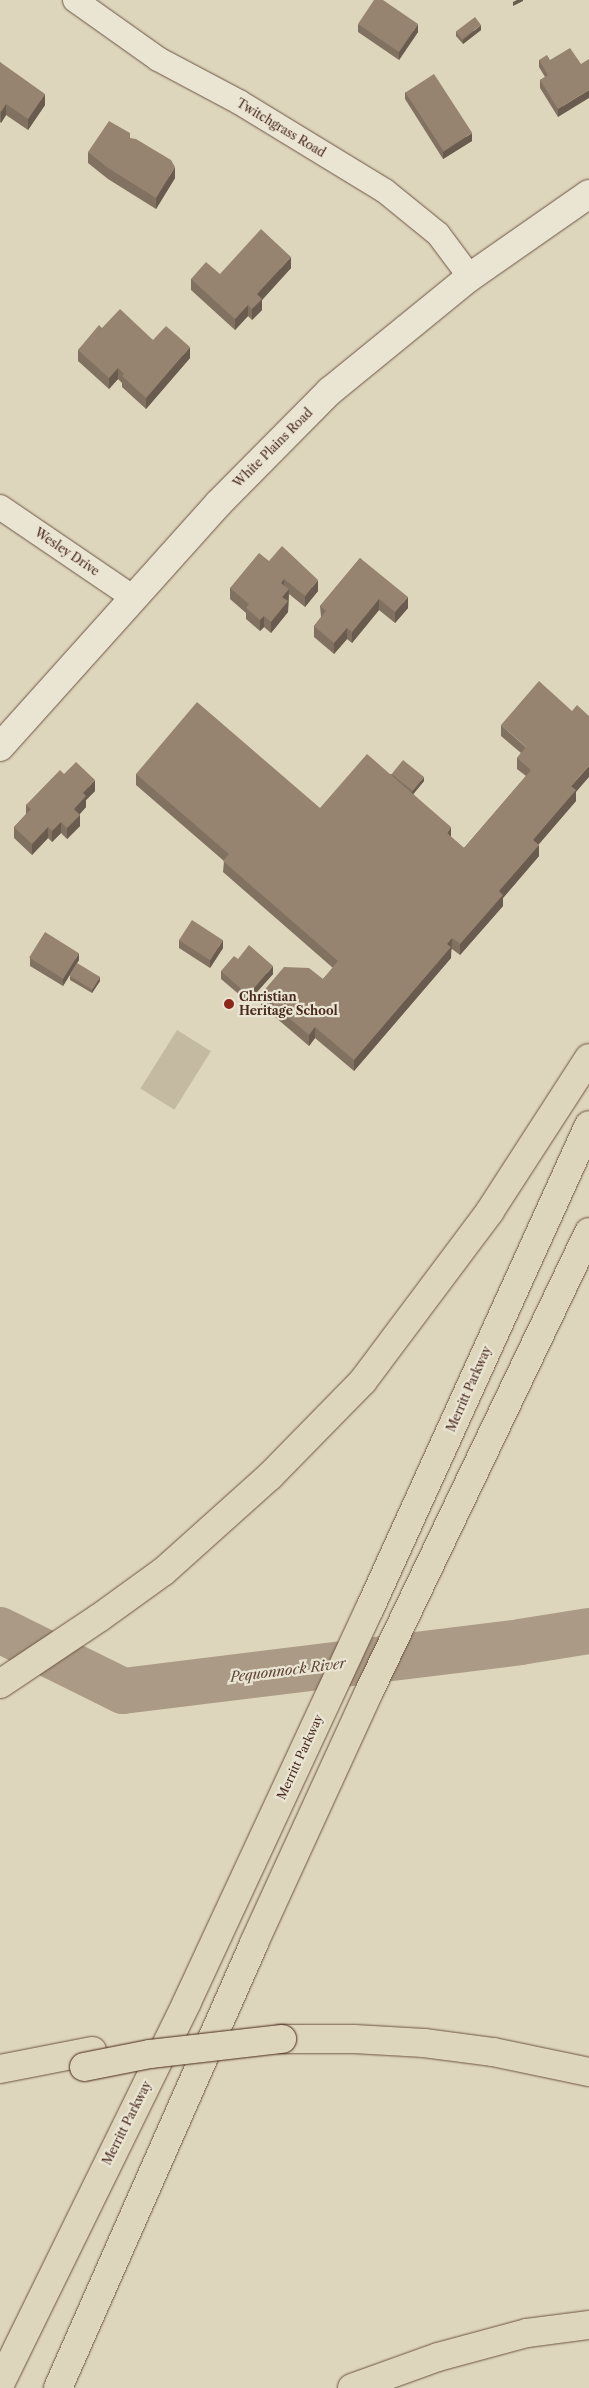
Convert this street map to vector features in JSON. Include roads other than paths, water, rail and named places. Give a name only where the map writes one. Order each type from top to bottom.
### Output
[{"type":"highway","points":[[0,1684],[100,1618],[164,1571],[249,1495],[363,1381],[490,1211],[589,1058]]},
{"type":"highway","name":"Merritt Parkway","points":[[0,2384],[187,2002],[370,1608],[589,1126]]},
{"type":"highway","points":[[58,2388],[250,1952],[410,1602],[589,1232]]},
{"type":"highway","points":[[0,2069],[282,2038],[354,2039],[424,2043],[493,2052],[589,2072]]},
{"type":"highway","points":[[0,2088],[88,2059]]},
{"type":"highway","points":[[352,2388],[438,2357],[526,2333],[589,2325]]},
{"type":"main road","name":"White Plains Road","points":[[0,747],[219,503],[323,398],[470,277],[589,194]]},
{"type":"street","name":"Twitchgrass Road","points":[[75,0],[158,59],[239,102],[385,191],[438,234],[470,277]]},
{"type":"street","name":"Wesley Drive","points":[[0,507],[134,598]]},
{"type":"waterway","name":"Pequonnock River","points":[[0,1630],[123,1691],[520,1642],[589,1631]]},
{"type":"place","name":"Christian Heritage School","points":[[229,1004]]}]
